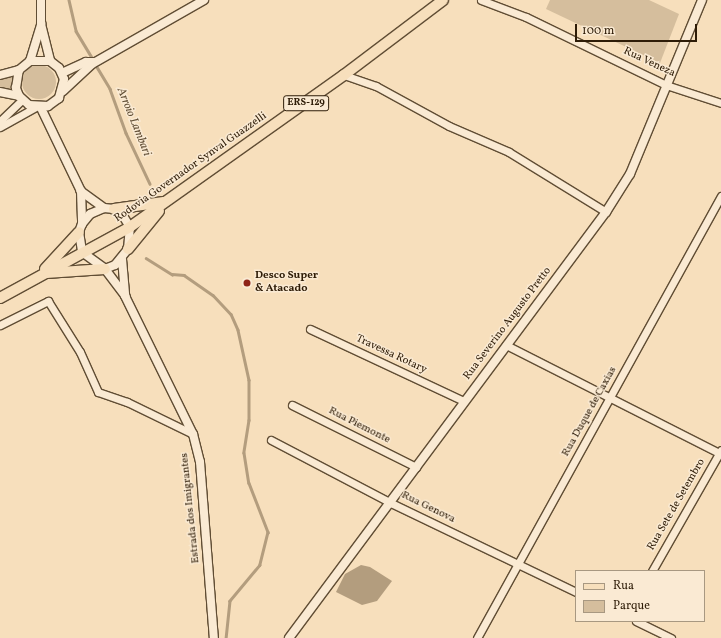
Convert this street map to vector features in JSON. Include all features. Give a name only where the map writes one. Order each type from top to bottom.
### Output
[{"type":"main road","name":"Rodovia Governador Synval Guazzelli","points":[[0,298],[40,274],[130,227],[344,75],[444,0]]},
{"type":"main road","points":[[109,209],[166,202]]},
{"type":"main road","points":[[128,249],[166,202]]},
{"type":"main road","points":[[40,274],[80,228]]},
{"type":"main road","points":[[40,274],[105,269]]},
{"type":"street","points":[[41,0],[41,24],[50,62],[62,73],[63,91]]},
{"type":"street","points":[[62,73],[96,62],[204,0]]},
{"type":"street","name":"Rua Veneza","points":[[481,0],[546,27],[666,85],[721,102]]},
{"type":"street","name":"Rua Severino Augusto Pretto","points":[[289,638],[391,503],[506,344],[606,212],[630,174],[702,0]]},
{"type":"street","points":[[0,75],[19,70],[30,61],[41,24]]},
{"type":"street","points":[[30,61],[50,62]]},
{"type":"street","points":[[0,127],[39,108],[54,103],[87,64]]},
{"type":"street","points":[[19,70],[16,88],[21,98]]},
{"type":"street","points":[[344,75],[376,86],[449,126],[509,152],[606,212]]},
{"type":"street","points":[[0,92],[21,98],[39,108],[81,191],[80,228],[82,252],[105,269],[122,259],[128,249],[130,227],[122,214],[109,209],[81,191]]},
{"type":"street","points":[[0,121],[21,98]]},
{"type":"street","name":"Rua Duque de Caxias","points":[[477,638],[721,196]]},
{"type":"street","points":[[80,228],[90,214],[109,209]]},
{"type":"street","name":"Estrada dos Imigrantes","points":[[122,259],[125,296]]},
{"type":"street","name":"Estrada dos Imigrantes","points":[[105,269],[125,296],[193,434],[200,462],[214,638]]},
{"type":"street","points":[[0,325],[48,300],[80,352],[98,392],[127,402],[193,434]]},
{"type":"street","name":"Travessa Rotary","points":[[310,329],[464,401]]},
{"type":"street","points":[[506,344],[610,399],[720,451]]},
{"type":"street","name":"Rua Piemonte","points":[[292,404],[416,468]]},
{"type":"street","name":"Rua Genova","points":[[271,440],[391,503],[575,592]]},
{"type":"street","name":"Rua Sete de Setembro","points":[[653,570],[720,451]]},
{"type":"street","points":[[638,622],[671,638]]},
{"type":"green space","points":[[550,0],[649,0],[679,14],[660,63],[546,9]]},
{"type":"green space","points":[[36,65],[42,65],[46,66],[53,72],[56,82],[55,89],[49,96],[42,99],[36,99],[32,98],[25,92],[22,85],[22,79],[23,75],[29,68]]},
{"type":"green space","points":[[14,77],[13,92],[0,87],[0,79]]},
{"type":"shaded area","points":[[361,565],[370,567],[392,581],[377,601],[362,605],[336,592],[345,574]]},
{"type":"waterway","name":"Arroio Lambari","points":[[69,0],[76,31],[92,58]]},
{"type":"waterway","name":"Arroio Lambari","points":[[97,67],[110,89],[126,133],[150,184]]},
{"type":"waterway","name":"Arroio Lambari","points":[[146,258],[172,274],[184,275],[213,295],[231,314],[238,330],[249,380],[249,420],[244,453],[249,483],[268,532],[260,565],[230,601],[226,638]]},
{"type":"place","name":"Desco Super & Atacado","points":[[247,283]]}]
